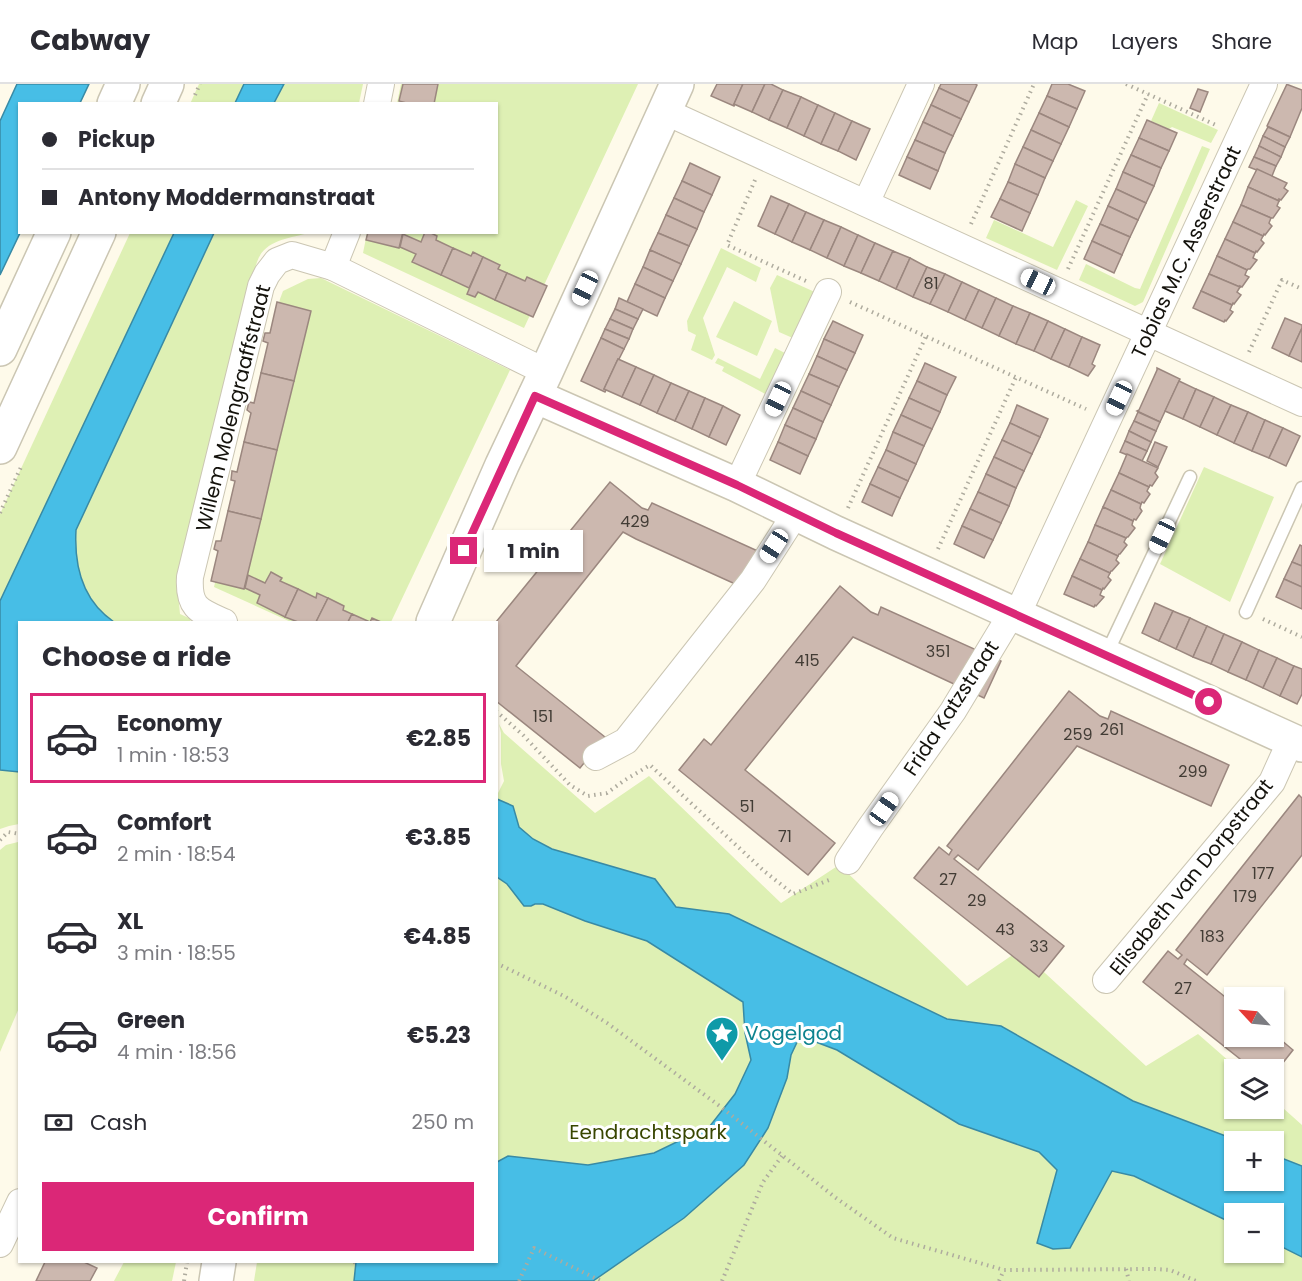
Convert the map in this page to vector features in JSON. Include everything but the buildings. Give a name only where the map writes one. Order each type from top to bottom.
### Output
[{"type":"street","points":[[115,102],[123,84]]},
{"type":"street","points":[[159,102],[167,84]]},
{"type":"street","points":[[376,102],[381,84]]},
{"type":"street","points":[[866,203],[921,84]]},
{"type":"street","name":"Tobias M.C. Asserstraat","points":[[1015,614],[1109,420],[1264,84]]},
{"type":"street","points":[[433,621],[497,476],[671,98],[765,157],[1302,403]]},
{"type":"street","points":[[0,349],[53,234]]},
{"type":"street","points":[[0,447],[98,234]]},
{"type":"street","points":[[333,267],[346,234]]},
{"type":"street","name":"Willem Molengraaffstraat","points":[[213,617],[193,603],[189,591],[190,578],[261,286],[277,261],[292,255],[333,267],[541,384]]},
{"type":"street","points":[[737,485],[828,292]]},
{"type":"street","points":[[541,384],[836,533],[1297,742]]},
{"type":"street","points":[[596,757],[626,741],[753,580],[796,513]]},
{"type":"street","name":"Frida Katzstraat","points":[[848,861],[953,711],[1015,614]]},
{"type":"street","name":"Elisabeth van Dorpstraat","points":[[1106,980],[1272,782],[1297,742]]},
{"type":"street","points":[[0,1244],[18,1206]]},
{"type":"street","points":[[216,1281],[219,1263]]},
{"type":"lane","points":[[1106,656],[1190,477]]},
{"type":"lane","points":[[1246,612],[1302,488]]},
{"type":"path","points":[[960,247],[1034,84]]},
{"type":"path","points":[[1126,84],[1239,136]]},
{"type":"path","points":[[1058,291],[1148,94]]},
{"type":"path","points":[[765,157],[727,245],[1109,420]]},
{"type":"path","points":[[1239,374],[1282,280],[1302,289]]},
{"type":"path","points":[[836,533],[926,336]]},
{"type":"path","points":[[926,574],[1016,377]]},
{"type":"path","points":[[1246,612],[1302,637]]},
{"type":"path","points":[[498,713],[523,735],[570,785],[588,796],[607,793],[650,765],[764,871],[793,894],[829,880]]},
{"type":"path","points":[[0,840],[8,832],[18,834]]},
{"type":"path","points":[[498,964],[564,996],[607,1023],[836,1198],[893,1238],[1004,1270],[1170,1270],[1196,1281]]},
{"type":"path","points":[[722,1281],[763,1182],[782,1156]]},
{"type":"path","points":[[519,1281],[534,1248],[601,1281]]},
{"type":"path","points":[[184,1281],[187,1263]]},
{"type":"path","points":[[1126,1269],[1129,1281]]},
{"type":"path","points":[[999,1281],[1004,1270]]},
{"type":"green space","points":[[199,84],[244,84],[235,102],[191,102]]},
{"type":"green space","points":[[284,84],[363,84],[359,102],[275,102]]},
{"type":"green space","points":[[401,84],[638,84],[524,328],[363,253],[367,234],[498,234],[498,102],[397,102]]},
{"type":"green space","points":[[1159,103],[1218,130],[1211,143],[1151,121]]},
{"type":"green space","points":[[1202,146],[1210,149],[1143,302],[1135,306],[1079,280],[1086,264],[1140,289]]},
{"type":"green space","points":[[1076,200],[1088,206],[1057,270],[986,238],[994,220],[1053,247]]},
{"type":"green space","points":[[130,234],[174,234],[0,601],[0,514]]},
{"type":"green space","points":[[214,234],[305,234],[272,244],[260,255],[256,265],[252,290],[178,593],[180,614],[191,619],[190,621],[113,621],[95,604],[83,582],[77,557],[76,530]]},
{"type":"green space","points":[[721,248],[761,268],[756,282],[727,267],[703,318],[715,355],[712,360],[691,350],[696,335],[688,331],[687,321]]},
{"type":"green space","points":[[777,275],[817,293],[795,339],[779,332],[770,288]]},
{"type":"green space","points":[[321,278],[510,370],[391,621],[289,621],[214,587],[280,299],[283,291],[308,279]]},
{"type":"green space","points":[[734,301],[772,321],[757,356],[716,337]]},
{"type":"green space","points":[[775,348],[787,354],[769,396],[722,371],[724,367],[715,363],[718,358],[760,379]]},
{"type":"green space","points":[[1204,467],[1274,497],[1230,602],[1160,564]]},
{"type":"green space","points":[[499,724],[504,733],[595,813],[649,776],[781,903],[839,865],[967,986],[1020,950],[1146,1066],[1198,1034],[1227,1059],[1224,1059],[1224,1119],[1284,1119],[1284,1109],[1302,1125],[1302,1166],[1284,1159],[1284,1131],[1224,1131],[1224,1135],[1133,1101],[1002,1026],[947,1019],[729,914],[676,907],[655,879],[552,849],[533,839],[519,827],[513,806],[498,799],[498,793],[504,781]]},
{"type":"green space","points":[[0,770],[18,772],[18,824],[0,829]]},
{"type":"green space","points":[[18,842],[18,1010],[0,1052],[0,850],[6,845]]},
{"type":"green space","name":"Eendrachtspark","points":[[498,878],[507,884],[524,906],[543,904],[585,921],[647,941],[743,1002],[857,1062],[1224,1210],[1224,1263],[1284,1263],[1284,1226],[1302,1233],[1302,1281],[254,1281],[257,1263],[498,1263]]},
{"type":"green space","points":[[123,1263],[176,1263],[172,1281],[114,1281]]},
{"type":"water","points":[[17,84],[89,84],[80,102],[18,102],[20,234],[0,275],[0,121]]},
{"type":"water","points":[[244,84],[284,84],[275,102],[235,102]]},
{"type":"water","points":[[174,234],[214,234],[76,530],[77,557],[83,582],[95,604],[113,621],[18,621],[18,772],[0,770],[0,601]]},
{"type":"water","points":[[498,799],[513,806],[519,827],[533,839],[552,849],[655,879],[676,907],[729,914],[947,1019],[1001,1026],[1133,1101],[1224,1135],[1224,1191],[1284,1191],[1284,1159],[1302,1166],[1302,1257],[1284,1248],[1284,1203],[1224,1203],[1224,1219],[1134,1176],[1112,1171],[1070,1248],[1053,1249],[1037,1243],[1057,1170],[1039,1152],[959,1124],[837,1050],[800,1036],[791,1055],[787,1078],[768,1128],[744,1165],[684,1218],[593,1281],[354,1281],[356,1263],[498,1263],[498,1161],[508,1156],[588,1165],[654,1153],[710,1126],[735,1094],[751,1060],[745,1033],[743,1002],[647,941],[585,921],[543,904],[524,906],[507,884],[498,878]]},
{"type":"place","name":"Vogelgod","points":[[722,1062]]},
{"type":"route","points":[[464,551],[535,396],[737,485],[836,533],[1209,702]]}]
